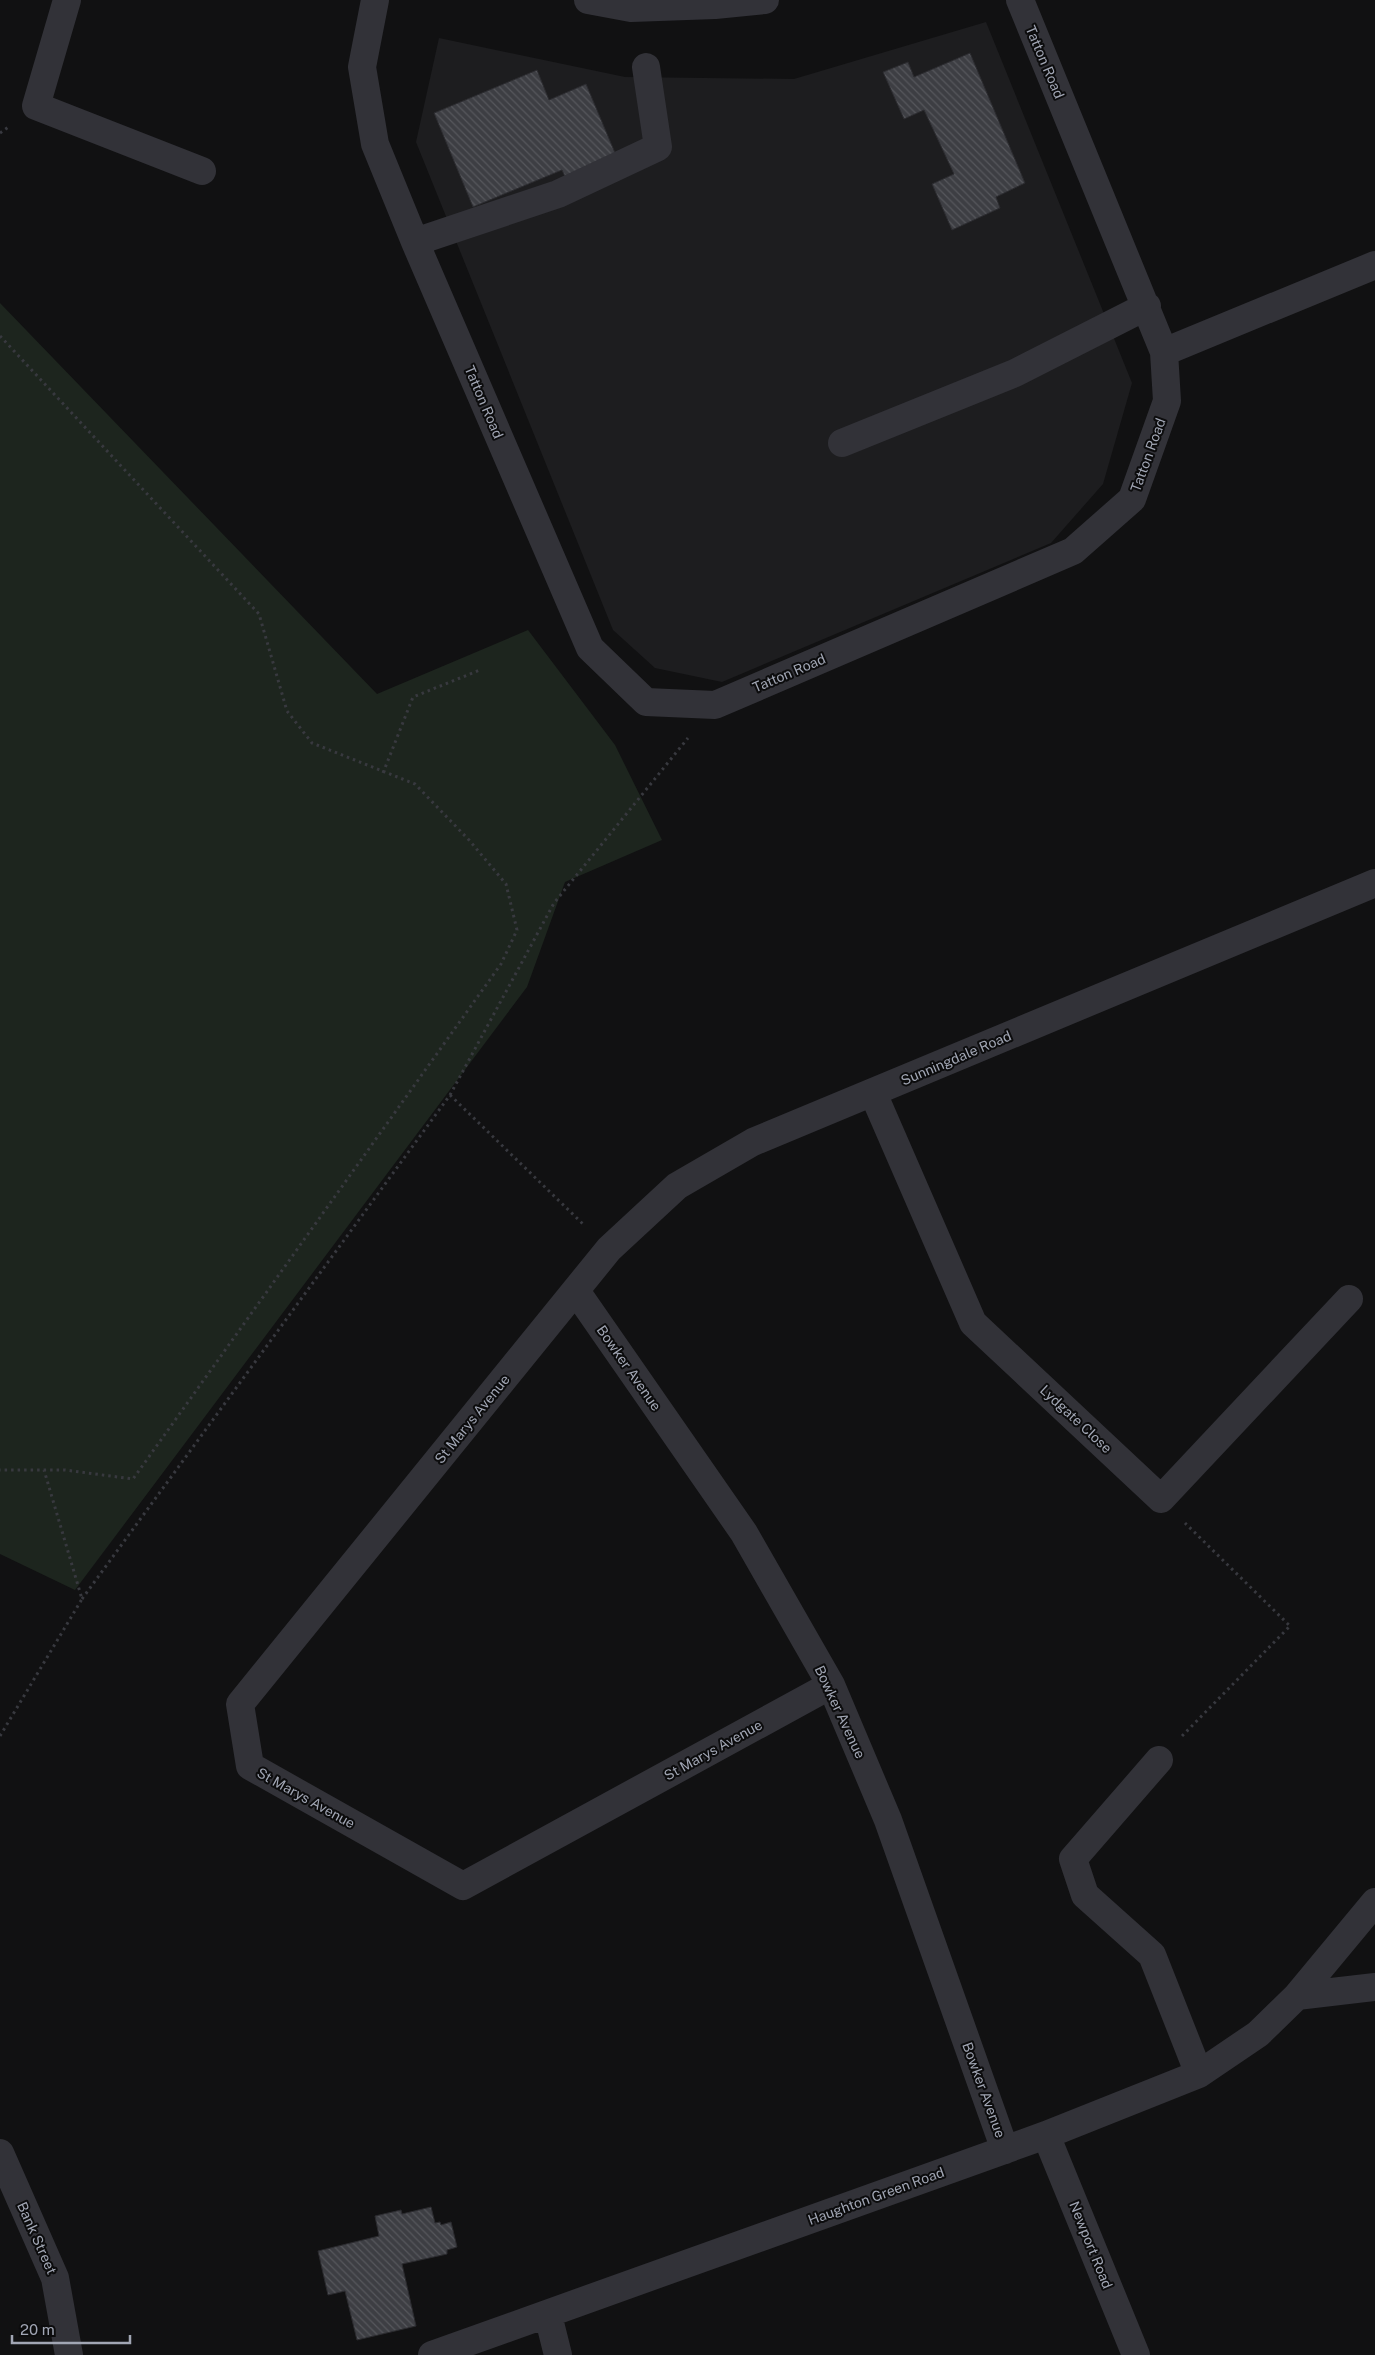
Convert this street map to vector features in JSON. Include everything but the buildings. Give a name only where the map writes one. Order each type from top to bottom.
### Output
[{"type":"street","points":[[67,0],[36,106],[202,171]]},
{"type":"street","name":"Tatton Road","points":[[375,0],[362,67],[375,144],[415,242],[590,648],[646,702],[715,705],[1073,551],[1132,499],[1167,401],[1164,352],[1020,0]]},
{"type":"street","points":[[588,0],[631,8],[715,5],[765,0]]},
{"type":"street","points":[[415,242],[558,194],[658,147],[646,67]]},
{"type":"street","points":[[1164,352],[1375,265]]},
{"type":"street","points":[[842,443],[1015,373],[1146,306]]},
{"type":"street","name":"Sunningdale Road","points":[[576,1291],[609,1249],[677,1186],[754,1142],[1375,883]]},
{"type":"street","name":"Lydgate Close","points":[[873,1093],[973,1323],[1161,1499]]},
{"type":"street","name":"Bowker Avenue","points":[[576,1291],[744,1533],[831,1685],[888,1820],[1005,2150]]},
{"type":"street","name":"St Marys Avenue","points":[[576,1291],[240,1704],[250,1766],[463,1886],[831,1685]]},
{"type":"street","points":[[1161,1499],[1349,1299]]},
{"type":"street","points":[[1159,1760],[1073,1859],[1085,1895],[1152,1955],[1200,2074]]},
{"type":"street","name":"Haughton Green Road","points":[[432,2355],[1046,2135],[1200,2074],[1258,2034],[1297,1996],[1375,1902]]},
{"type":"street","points":[[1297,1996],[1375,1986]]},
{"type":"street","name":"Newport Road","points":[[1046,2135],[1136,2355]]},
{"type":"street","name":"Bank Street","points":[[0,2153],[55,2278],[69,2355]]},
{"type":"street","points":[[548,2315],[558,2355]]},
{"type":"path","points":[[0,336],[259,614],[287,711],[312,743],[383,773],[415,784],[469,840],[506,884],[517,930],[501,964],[132,1480],[64,1470],[0,1470]]},
{"type":"path","points":[[383,773],[413,697],[480,670]]},
{"type":"path","points":[[0,1736],[82,1599],[450,1094],[554,902],[715,705]]},
{"type":"path","points":[[450,1094],[609,1249]]},
{"type":"path","points":[[44,1470],[82,1599]]},
{"type":"path","points":[[1159,1760],[1290,1626],[1161,1499]]},
{"type":"shaded area","points":[[986,22],[1132,383],[1103,484],[1051,543],[722,682],[655,668],[613,630],[416,142],[439,38],[625,77],[794,79]]},
{"type":"shaded area","points":[[0,303],[377,694],[528,630],[615,745],[662,840],[565,882],[527,987],[75,1590],[0,1554]]}]
